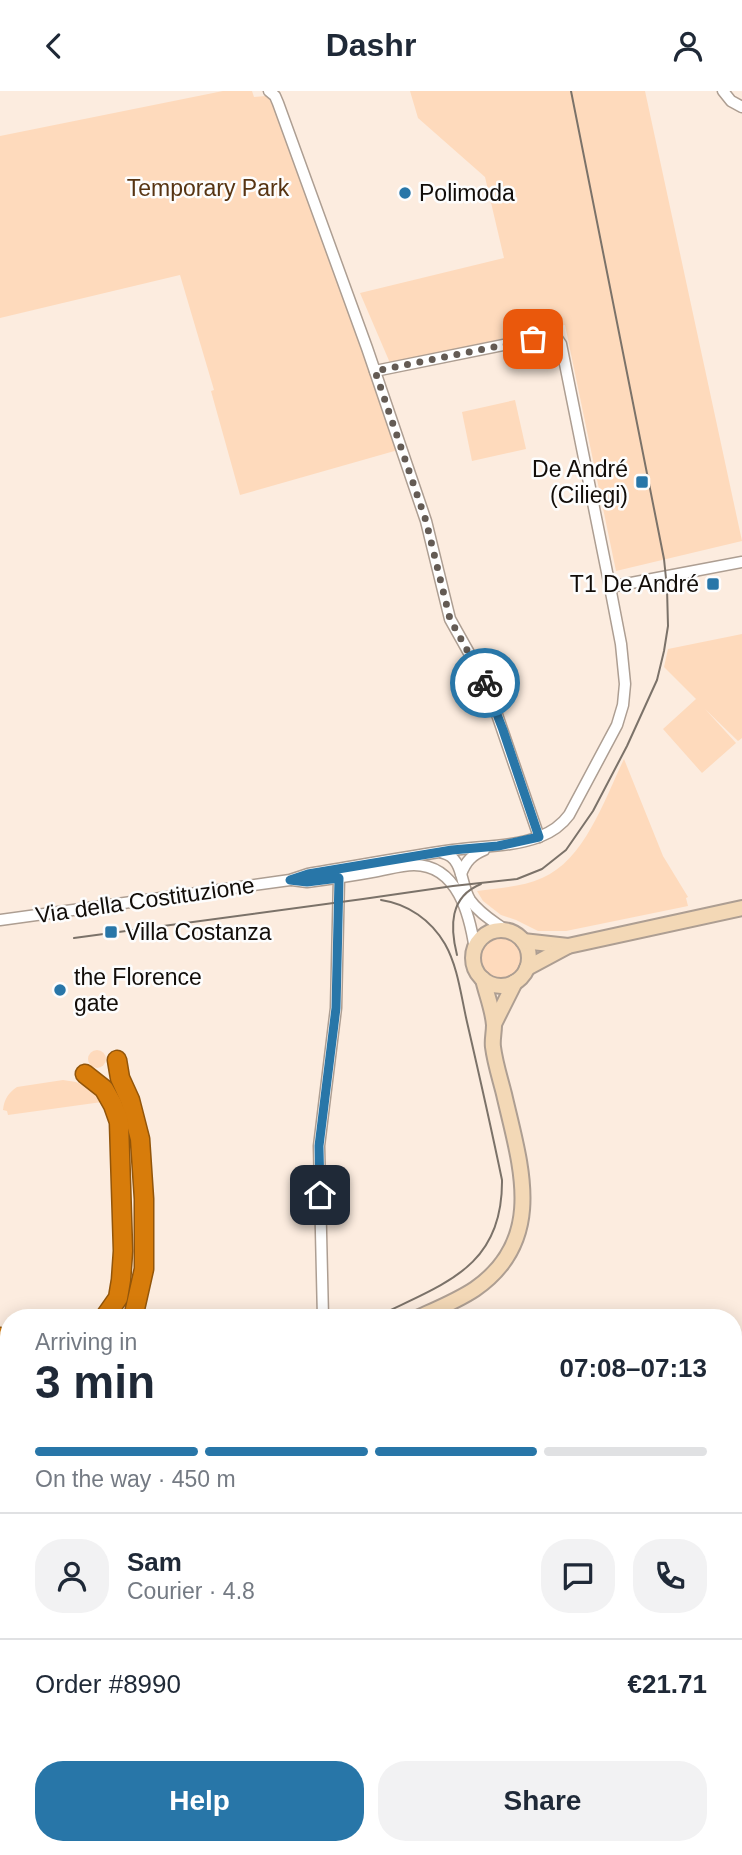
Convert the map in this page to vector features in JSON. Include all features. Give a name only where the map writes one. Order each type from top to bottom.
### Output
[{"type":"highway","points":[[117,1060],[120,1078],[130,1100],[140,1139],[144,1199],[144,1269],[135,1309]]},
{"type":"highway","points":[[85,1075],[104,1089],[119,1122],[124,1251],[118,1298],[110,1309]]},
{"type":"highway","points":[[123,1309],[138,1269],[144,1199]]},
{"type":"street","points":[[269,91],[278,103],[375,371],[426,521],[450,619],[491,697],[539,837],[556,829],[569,815],[622,711],[625,691],[610,587],[562,347],[557,338],[546,337],[375,371]]},
{"type":"street","points":[[723,91],[731,101],[742,107]]},
{"type":"street","points":[[610,587],[742,562]]},
{"type":"street","name":"Via della Costituzione","points":[[0,920],[290,880],[308,874],[490,847],[539,837]]},
{"type":"street","points":[[461,874],[470,858],[490,847]]},
{"type":"street","points":[[438,853],[451,856],[457,863],[465,890],[482,914],[523,941],[528,953],[527,968]]},
{"type":"street","name":"Via della Costituzione","points":[[290,880],[307,882],[411,865],[433,869],[453,885],[461,898],[468,914],[475,950]]},
{"type":"street","points":[[323,1309],[319,1146],[336,1008],[339,878]]},
{"type":"street","points":[[494,1024],[515,982],[527,968],[568,946],[742,908]]},
{"type":"street","points":[[436,1309],[467,1294],[487,1279],[505,1259],[519,1228],[523,1185],[494,1052],[494,1024],[483,979],[475,967],[475,950],[478,943],[486,935],[505,930]]},
{"type":"street","points":[[523,941],[568,946]]},
{"type":"street","points":[[483,979],[502,986],[515,982]]},
{"type":"green space","name":"Temporary Park","points":[[223,91],[252,91],[254,97],[266,96],[273,101],[398,450],[240,495],[211,391],[214,390],[180,275],[0,318],[0,136]]},
{"type":"green space","points":[[410,91],[645,91],[742,541],[616,571],[565,325],[390,363],[360,293],[504,258],[485,177],[418,118]]},
{"type":"green space","points":[[515,400],[526,449],[472,461],[462,412]]},
{"type":"green space","points":[[742,634],[742,738],[738,741],[705,709],[736,743],[702,773],[663,729],[696,699],[664,667],[668,649]]},
{"type":"green space","points":[[624,759],[663,856],[688,897],[688,906],[566,931],[538,931],[501,915],[483,901],[477,891],[534,881],[557,869],[570,857],[592,826]]},
{"type":"green space","points":[[501,936],[516,942],[522,957],[516,972],[501,978],[486,972],[480,957],[486,942]]},
{"type":"green space","points":[[97,1050],[103,1053],[106,1059],[103,1065],[97,1068],[91,1065],[88,1059],[91,1053]]},
{"type":"green space","points":[[63,1080],[76,1082],[95,1091],[102,1102],[8,1115],[7,1111],[3,1110],[7,1097],[17,1087]]},
{"type":"tram line","points":[[74,938],[517,879],[542,869],[566,850],[593,811],[657,680],[668,626],[667,588],[664,559],[571,91]]},
{"type":"tram line","points":[[457,955],[453,934],[457,905],[470,890],[481,884]]},
{"type":"tram line","points":[[381,900],[409,909],[426,921],[445,944],[453,962],[502,1180],[500,1210],[492,1234],[480,1254],[464,1270],[445,1283],[393,1309]]},
{"type":"way so far","points":[[485,683],[450,619],[426,521],[375,371],[533,339]]},
{"type":"place","name":"Polimoda","points":[[405,193]]},
{"type":"place","name":"De André (Ciliegi)","points":[[642,482]]},
{"type":"place","name":"T1 De André","points":[[713,584]]},
{"type":"place","name":"Villa Costanza","points":[[111,932]]},
{"type":"place","name":"the Florence gate","points":[[60,990]]},
{"type":"route","points":[[320,1195],[319,1146],[336,1008],[339,878],[307,882],[290,880],[308,874],[452,850],[498,846],[539,837],[485,683]]}]
